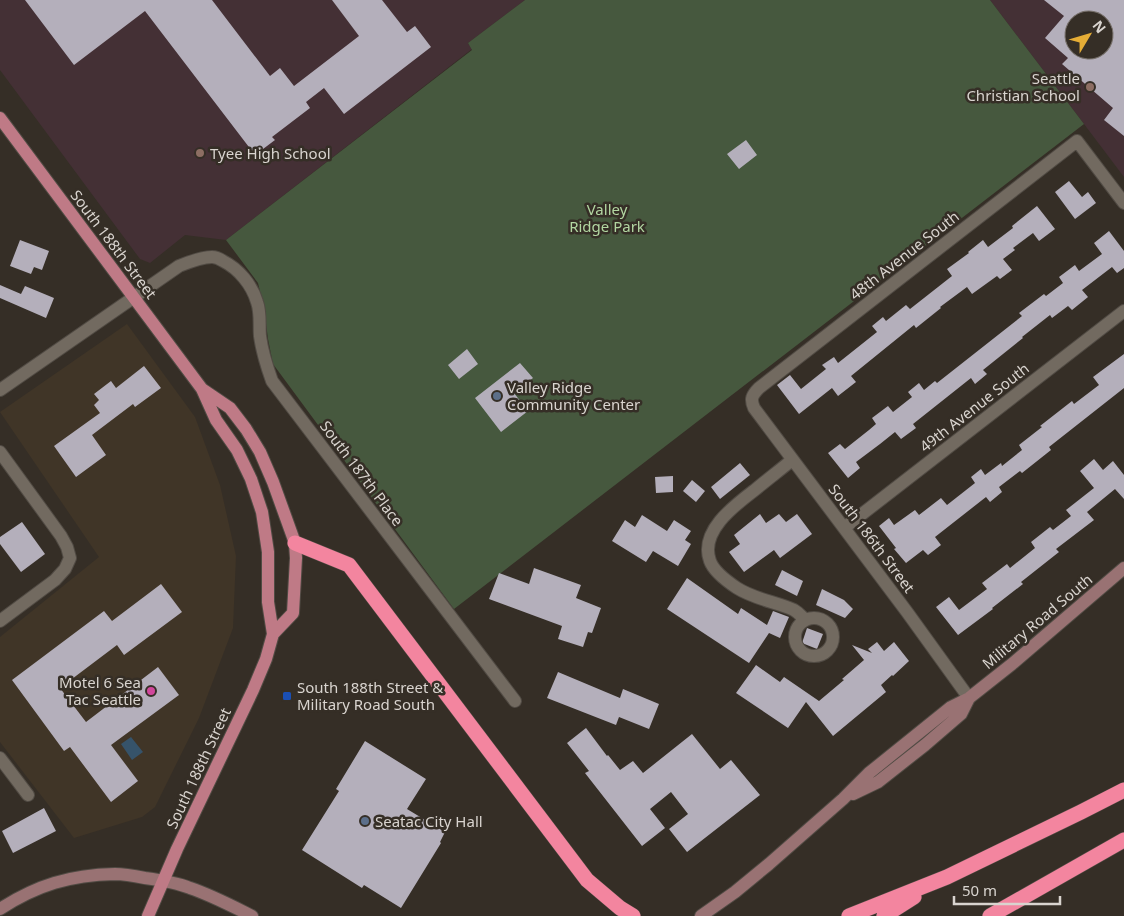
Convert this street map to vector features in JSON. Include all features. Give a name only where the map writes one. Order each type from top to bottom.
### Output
[{"type":"highway","points":[[295,543],[349,564],[587,880],[620,908],[633,916]]},
{"type":"highway","points":[[849,916],[948,877],[1124,790]]},
{"type":"highway","points":[[990,916],[1124,840]]},
{"type":"highway","points":[[884,916],[948,877]]},
{"type":"main road","name":"South 188th Street","points":[[0,118],[202,389],[216,420],[236,450],[250,479],[262,512],[268,552],[268,602],[273,634],[266,659],[177,849],[148,916]]},
{"type":"main road","name":"South 188th Street","points":[[202,389],[230,408],[260,452],[295,543],[293,613],[273,634]]},
{"type":"main road","name":"Military Road South","points":[[701,916],[735,892],[769,864],[843,799],[878,782],[924,745],[961,714],[969,698],[1124,568]]},
{"type":"main road","points":[[0,909],[30,892],[54,883],[75,877],[116,874],[164,880],[188,887],[252,916]]},
{"type":"street","name":"48th Avenue South","points":[[752,396],[759,388],[1077,141],[1124,203]]},
{"type":"street","name":"South 187th Place","points":[[133,297],[179,266],[197,259],[214,257],[230,264],[242,276],[251,288],[257,302],[260,315],[260,337],[272,381],[515,701]]},
{"type":"street","points":[[0,390],[133,297]]},
{"type":"street","name":"49th Avenue South","points":[[844,528],[1124,311]]},
{"type":"street","name":"South 186th Street","points":[[752,396],[754,408],[908,612],[969,698]]},
{"type":"street","points":[[0,452],[61,536],[70,558],[66,569],[56,580],[0,621]]},
{"type":"street","points":[[792,460],[731,509],[714,529],[708,550],[710,563],[718,573],[738,588],[796,611],[806,620]]},
{"type":"street","points":[[0,758],[28,795]]},
{"type":"shaded area","name":"Tyee High School","points":[[0,0],[525,0],[468,43],[472,49],[226,240],[185,235],[150,263],[140,259],[0,70]]},
{"type":"shaded area","name":"Seattle Christian School","points":[[990,0],[1124,0],[1124,177]]},
{"type":"shaded area","points":[[127,324],[195,417],[220,485],[236,556],[233,628],[199,718],[155,807],[142,817],[74,838],[0,742],[0,637],[99,557],[0,412]]},
{"type":"green space","name":"Valley Ridge Park","points":[[525,0],[990,0],[1084,124],[454,609],[273,364],[258,283],[226,240],[472,50],[468,43]]},
{"type":"water","points":[[131,737],[143,752],[132,760],[121,744]]},
{"type":"building","name":"Tyee High School","points":[[25,0],[212,0],[270,76],[280,68],[294,86],[359,36],[332,0],[382,0],[407,32],[415,26],[431,47],[344,114],[324,88],[306,102],[310,108],[272,137],[275,140],[255,155],[145,11],[74,65]]},
{"type":"building","points":[[1044,0],[1124,0],[1124,136],[1104,120],[1113,108],[1062,64],[1066,60],[1114,60],[1114,10],[1064,10],[1064,16]]},
{"type":"building","points":[[1064,16],[1064,55],[1045,38]]},
{"type":"building","points":[[746,140],[757,155],[739,169],[727,154]]},
{"type":"building","points":[[1069,181],[1082,197],[1088,192],[1096,203],[1075,219],[1055,192]]},
{"type":"building","points":[[1037,206],[1055,229],[1039,241],[1033,233],[1013,248],[1015,250],[1003,259],[1012,270],[1000,279],[997,276],[972,294],[967,287],[916,328],[914,325],[851,376],[856,382],[838,396],[832,388],[799,414],[777,385],[790,375],[801,389],[826,369],[822,365],[834,357],[838,363],[877,332],[872,326],[883,317],[886,321],[906,305],[910,309],[952,276],[947,269],[983,240],[988,247]]},
{"type":"building","points":[[1109,231],[1124,251],[1124,268],[1117,273],[1112,267],[1082,290],[1088,297],[1072,310],[1068,306],[1052,318],[1050,315],[983,370],[987,374],[975,384],[971,378],[913,424],[916,428],[901,439],[895,432],[856,462],[860,468],[848,478],[828,453],[840,444],[845,449],[876,424],[872,418],[888,406],[893,412],[912,397],[908,392],[919,383],[924,390],[935,381],[937,383],[1022,316],[1019,313],[1044,294],[1046,296],[1063,283],[1059,277],[1075,265],[1079,271],[1102,254],[1094,243]]},
{"type":"building","points":[[20,240],[49,251],[42,270],[34,267],[31,274],[10,266]]},
{"type":"building","points":[[0,285],[21,294],[25,286],[54,298],[46,318],[0,298]]},
{"type":"building","points":[[467,349],[478,364],[459,379],[448,365]]},
{"type":"building","points":[[1124,354],[1124,388],[1049,447],[1051,450],[1022,473],[1020,471],[999,487],[1002,492],[990,502],[986,497],[935,537],[941,545],[928,555],[923,550],[906,563],[879,526],[889,518],[894,525],[915,510],[919,515],[941,498],[947,505],[975,483],[971,477],[981,469],[985,475],[1001,463],[1002,466],[1022,450],[1019,445],[1042,427],[1040,426],[1072,401],[1074,404],[1099,385],[1093,377]]},
{"type":"building","name":"Valley Ridge Community Center","points":[[520,363],[533,378],[514,393],[528,411],[501,432],[475,398]]},
{"type":"building","points":[[144,366],[161,388],[135,407],[133,404],[92,435],[106,455],[76,477],[54,446],[100,413],[94,405],[99,400],[94,394],[111,381],[116,388]]},
{"type":"building","points":[[1094,459],[1103,470],[1113,461],[1124,475],[1124,499],[1115,489],[1087,512],[1094,520],[1056,549],[1059,552],[1021,582],[1023,584],[958,635],[936,607],[949,597],[959,610],[987,589],[982,583],[1007,564],[1010,568],[1035,548],[1031,542],[1050,527],[1053,530],[1071,516],[1066,510],[1094,488],[1080,471]]},
{"type":"building","points":[[740,463],[750,475],[720,499],[711,487]]},
{"type":"building","points":[[673,476],[673,492],[656,493],[655,477]]},
{"type":"building","points":[[692,480],[705,491],[696,502],[683,491]]},
{"type":"building","points":[[760,514],[766,523],[779,514],[786,522],[797,514],[812,534],[780,558],[774,550],[744,572],[729,552],[740,544],[734,535]]},
{"type":"building","points":[[642,515],[667,531],[674,520],[691,531],[685,540],[691,544],[678,566],[653,551],[646,562],[612,541],[625,520],[635,527]]},
{"type":"building","points":[[22,522],[45,554],[21,572],[0,544],[0,537]]},
{"type":"building","points":[[534,568],[581,585],[576,598],[601,608],[592,633],[588,632],[583,647],[558,639],[562,626],[489,599],[499,573],[529,584]]},
{"type":"building","points":[[782,570],[803,581],[797,596],[775,585]]},
{"type":"building","points":[[687,578],[738,614],[741,608],[767,625],[773,611],[789,617],[780,638],[769,633],[749,663],[667,609]]},
{"type":"building","name":"Motel 6 Sea Tac Seattle","points":[[161,584],[182,612],[124,655],[117,645],[60,688],[86,722],[158,667],[179,695],[111,745],[138,781],[111,802],[70,747],[64,751],[12,680],[104,611],[112,621]]},
{"type":"building","points":[[822,589],[844,600],[853,609],[845,618],[816,605]]},
{"type":"building","points":[[807,628],[823,634],[817,649],[802,643]]},
{"type":"building","points":[[877,642],[884,651],[894,642],[909,661],[881,685],[886,692],[833,736],[806,702],[788,728],[736,693],[756,665],[780,682],[784,677],[819,701],[864,660],[852,645],[872,653],[868,649]]},
{"type":"building","points":[[558,672],[620,698],[623,689],[659,704],[649,729],[619,717],[616,725],[547,698]]},
{"type":"building","points":[[586,728],[620,770],[633,761],[643,773],[692,734],[720,769],[731,760],[760,795],[687,852],[669,829],[688,814],[671,792],[650,809],[665,828],[642,846],[585,773],[589,771],[567,743]]},
{"type":"building","name":"Seatac City Hall","points":[[365,741],[426,779],[407,809],[445,832],[441,843],[401,908],[364,885],[362,888],[302,850],[339,791],[336,789]]},
{"type":"building","points":[[44,808],[56,831],[13,853],[2,831]]},
{"type":"place","name":"Seattle Christian School","points":[[1090,87]]},
{"type":"place","name":"Tyee High School","points":[[200,153]]},
{"type":"place","name":"Valley Ridge Community Center","points":[[497,396]]},
{"type":"place","name":"Motel 6 Sea Tac Seattle","points":[[151,691]]},
{"type":"place","name":"South 188th Street & Military Road South","points":[[287,696]]},
{"type":"place","name":"Seatac City Hall","points":[[365,821]]}]
